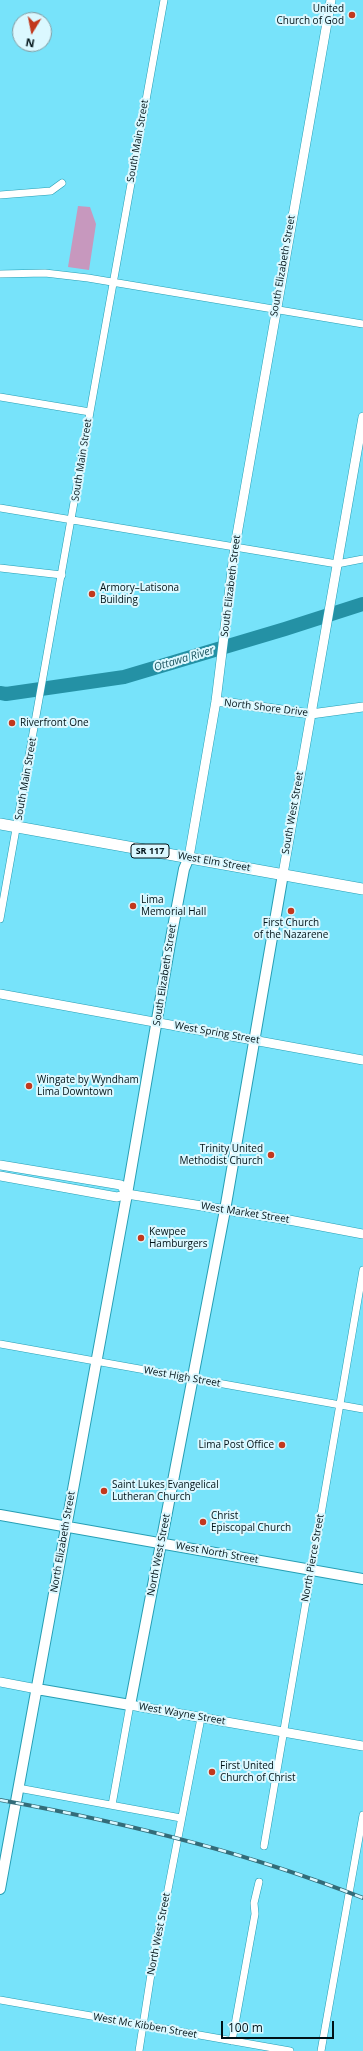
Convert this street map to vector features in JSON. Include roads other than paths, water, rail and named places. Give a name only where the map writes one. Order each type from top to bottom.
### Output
[{"type":"main road","name":"SR 117","points":[[0,824],[17,827]]},
{"type":"main road","name":"West Elm Street","points":[[17,827],[363,889]]},
{"type":"main road","name":"South Elizabeth Street","points":[[127,1194],[184,869],[189,858]]},
{"type":"main road","name":"South West Street","points":[[225,1210],[283,874]]},
{"type":"main road","name":"North Elizabeth Street","points":[[0,1889],[127,1194]]},
{"type":"main road","name":"North West Street","points":[[130,1705],[225,1210]]},
{"type":"main road","name":"West North Street","points":[[0,1515],[363,1579]]},
{"type":"main road","name":"West Wayne Street","points":[[36,1689],[130,1705]]},
{"type":"street","name":"South Main Street","points":[[0,919],[72,520],[112,282],[164,0]]},
{"type":"street","name":"South Elizabeth Street","points":[[189,858],[216,701],[235,546],[275,309],[331,0]]},
{"type":"street","points":[[0,195],[51,191],[62,183]]},
{"type":"street","points":[[0,274],[45,273],[112,282],[363,324]]},
{"type":"street","points":[[0,397],[90,412]]},
{"type":"street","name":"South West Street","points":[[283,874],[363,417]]},
{"type":"street","points":[[0,508],[337,564],[363,559]]},
{"type":"street","points":[[0,568],[62,575]]},
{"type":"street","name":"North Shore Drive","points":[[216,701],[311,714],[363,707]]},
{"type":"street","name":"West Spring Street","points":[[0,994],[363,1060]]},
{"type":"street","name":"West Market Street","points":[[0,1165],[121,1186],[127,1194]]},
{"type":"street","name":"West Market Street","points":[[0,1176],[117,1197],[127,1194],[363,1234]]},
{"type":"street","name":"North Pierce Street","points":[[264,1846],[363,1270]]},
{"type":"street","name":"West High Street","points":[[0,1344],[363,1409]]},
{"type":"street","name":"West Wayne Street","points":[[0,1682],[36,1689]]},
{"type":"street","name":"West Wayne Street","points":[[130,1705],[363,1746]]},
{"type":"street","name":"North West Street","points":[[112,1805],[130,1705]]},
{"type":"street","name":"North West Street","points":[[139,2051],[156,1942],[166,1900],[200,1718]]},
{"type":"street","points":[[18,1788],[181,1818]]},
{"type":"street","points":[[320,2051],[363,1816]]},
{"type":"street","points":[[232,2041],[255,1914],[254,1903],[259,1882]]},
{"type":"street","name":"West Mc Kibben Street","points":[[0,2000],[290,2051]]},
{"type":"waterway","name":"Ottawa River","points":[[0,693],[6,694],[124,677],[363,604]]},
{"type":"railway","points":[[0,1800],[92,1818],[184,1840],[274,1866],[363,1898]]},
{"type":"place","name":"United Church of God","points":[[352,15]]},
{"type":"place","name":"Armory–Latisona Building","points":[[92,594]]},
{"type":"place","name":"Riverfront One","points":[[12,723]]},
{"type":"place","name":"Lima Memorial Hall","points":[[133,906]]},
{"type":"place","name":"First Church of the Nazarene","points":[[291,911]]},
{"type":"place","name":"Wingate by Wyndham Lima Downtown","points":[[29,1086]]},
{"type":"place","name":"Trinity United Methodist Church","points":[[271,1155]]},
{"type":"place","name":"Kewpee Hamburgers","points":[[141,1238]]},
{"type":"place","name":"Lima Post Office","points":[[282,1445]]},
{"type":"place","name":"Saint Lukes Evangelical Lutheran Church","points":[[104,1491]]},
{"type":"place","name":"Christ Episcopal Church","points":[[203,1522]]},
{"type":"place","name":"First United Church of Christ","points":[[212,1772]]}]
